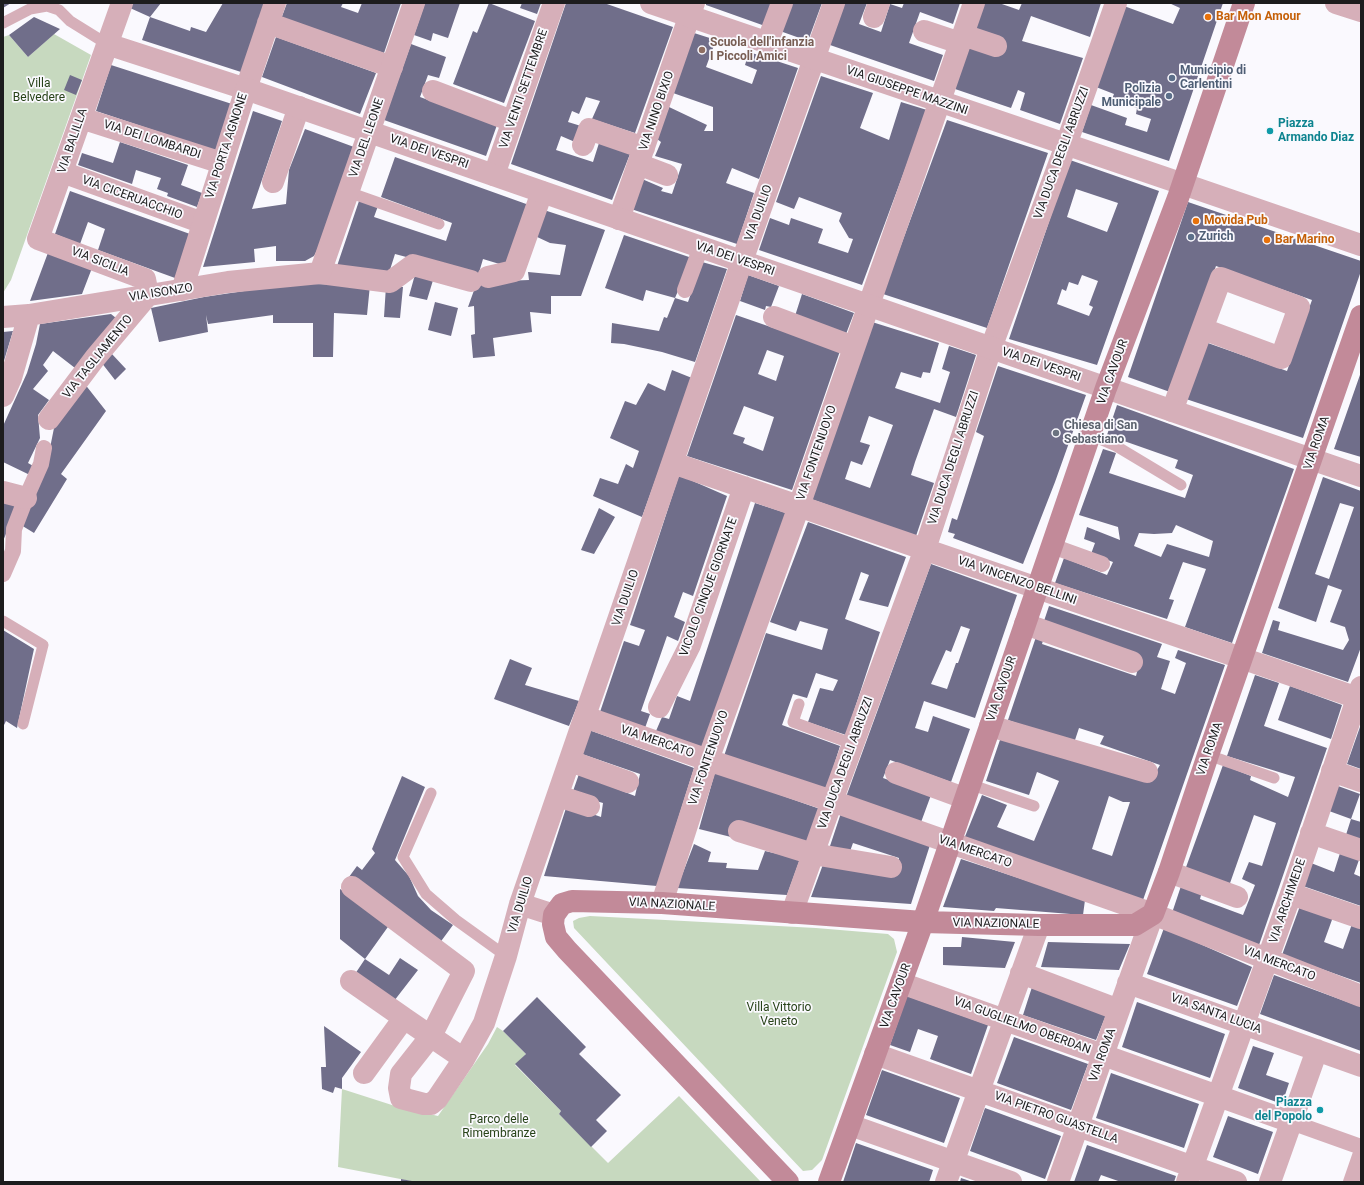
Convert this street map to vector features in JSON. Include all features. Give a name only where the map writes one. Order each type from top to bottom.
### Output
[{"type":"main road","name":"VIA CAVOUR","points":[[829,1182],[901,983],[1175,186],[1244,3]]},
{"type":"main road","name":"VIA ROMA","points":[[1153,914],[1169,872],[1208,755],[1361,316]]},
{"type":"main road","name":"VIA NAZIONALE","points":[[554,915],[562,904],[572,901],[662,903],[922,922],[1039,925],[1136,925],[1153,914]]},
{"type":"main road","points":[[554,915],[553,924],[556,937],[566,950],[788,1182]]},
{"type":"street","name":"VIA BALILLA","points":[[38,238],[122,3]]},
{"type":"street","name":"VIA PORTA AGNONE","points":[[182,290],[222,162],[275,3]]},
{"type":"street","name":"VIA DEL LEONE","points":[[320,273],[414,3]]},
{"type":"street","name":"VIA VENTI SETTEMBRE","points":[[494,175],[554,3]]},
{"type":"street","name":"VIA GIUSEPPE MAZZINI","points":[[651,3],[692,10],[767,43],[1066,145],[1175,186],[1361,245]]},
{"type":"street","points":[[767,43],[782,3]]},
{"type":"street","name":"VIA DUILIO","points":[[431,1036],[401,1074],[399,1088],[402,1098],[424,1104],[431,1104],[437,1099],[464,1059],[484,1023],[506,956],[520,904],[742,261],[834,3]]},
{"type":"street","name":"VIA FONTENUOVO","points":[[662,903],[708,760],[799,506],[974,3]]},
{"type":"street","name":"VIA DUCA DEGLI ABRUZZI","points":[[792,913],[925,549],[991,348],[1066,145],[1116,3]]},
{"type":"street","points":[[1336,3],[1361,11]]},
{"type":"street","name":"VIA NINO BIXIO","points":[[619,219],[692,10]]},
{"type":"street","points":[[268,24],[392,67]]},
{"type":"street","points":[[924,31],[996,46]]},
{"type":"street","name":"VIA DEI VESPRI","points":[[107,44],[299,107],[1311,460],[1361,476]]},
{"type":"street","points":[[433,91],[512,121]]},
{"type":"street","points":[[273,182],[299,107]]},
{"type":"street","name":"VIA DEI LOMBARDI","points":[[81,118],[222,162]]},
{"type":"street","points":[[583,145],[589,129],[641,156],[667,175]]},
{"type":"street","name":"VIA CICERUACCHIO","points":[[62,172],[203,223]]},
{"type":"street","name":"VIA ISONZO","points":[[3,317],[228,282],[320,273],[390,282],[412,265],[480,279],[514,270],[542,192]]},
{"type":"street","name":"VIA SICILIA","points":[[38,238],[145,279],[148,295]]},
{"type":"street","points":[[685,290],[701,248]]},
{"type":"street","points":[[1172,411],[1202,329],[1221,278],[1299,307],[1281,358],[1202,329]]},
{"type":"street","name":"VIA TAGLIAMENTO","points":[[49,419],[95,358],[148,295]]},
{"type":"street","points":[[6,384],[30,314]]},
{"type":"street","points":[[774,317],[854,347]]},
{"type":"street","points":[[3,574],[13,551],[14,529],[41,464],[44,448]]},
{"type":"street","name":"VIA VINCENZO BELLINI","points":[[673,463],[1242,658],[1360,695]]},
{"type":"street","name":"VICOLO CINQUE GIORNATE","points":[[660,707],[690,645],[744,487]]},
{"type":"street","points":[[3,492],[26,498]]},
{"type":"street","points":[[1052,546],[1102,564]]},
{"type":"street","points":[[1025,624],[1132,662]]},
{"type":"street","name":"VIA ARCHIMEDE","points":[[1190,1174],[1268,959],[1332,771],[1360,695]]},
{"type":"street","name":"VIA MERCATO","points":[[585,717],[832,801],[1153,914],[1361,996]]},
{"type":"street","points":[[990,726],[1147,772]]},
{"type":"street","points":[[570,761],[628,782]]},
{"type":"street","points":[[1332,771],[1361,781]]},
{"type":"street","points":[[896,773],[967,791]]},
{"type":"street","points":[[558,796],[589,806]]},
{"type":"street","points":[[739,831],[813,854],[891,867]]},
{"type":"street","points":[[1311,833],[1361,850]]},
{"type":"street","points":[[1169,872],[1237,897]]},
{"type":"street","points":[[352,887],[464,971],[431,1036]]},
{"type":"street","points":[[1291,894],[1361,918]]},
{"type":"street","points":[[520,904],[554,915]]},
{"type":"street","name":"VIA ROMA","points":[[1058,1182],[1153,914]]},
{"type":"street","points":[[946,1182],[1039,925]]},
{"type":"street","points":[[1021,973],[1119,1010]]},
{"type":"street","points":[[351,981],[464,1059]]},
{"type":"street","name":"VIA GUGLIELMO OBERDAN","points":[[901,983],[1284,1120]]},
{"type":"street","name":"VIA SANTA LUCIA","points":[[1128,983],[1361,1066]]},
{"type":"street","points":[[364,1073],[404,1018]]},
{"type":"street","points":[[1270,1182],[1284,1120],[1310,1048]]},
{"type":"street","name":"VIA PIETRO GUASTELLA","points":[[875,1054],[1078,1126],[1190,1174],[1236,1182]]},
{"type":"street","points":[[1284,1120],[1361,1147]]},
{"type":"street","points":[[850,1125],[1011,1182]]},
{"type":"street","points":[[1351,1182],[1361,1153]]},
{"type":"lane","points":[[3,23],[30,9],[46,6],[59,10],[70,21],[107,44]]},
{"type":"lane","points":[[348,192],[439,224]]},
{"type":"lane","points":[[1090,435],[1116,446],[1181,484]]},
{"type":"lane","points":[[3,621],[43,645],[23,724]]},
{"type":"lane","points":[[799,704],[793,722],[853,744]]},
{"type":"lane","points":[[1208,755],[1274,778]]},
{"type":"lane","points":[[967,791],[1034,806]]},
{"type":"lane","points":[[431,793],[403,857],[426,894],[456,920],[506,956]]},
{"type":"green space","name":"Villa Belvedere","points":[[54,34],[91,55],[11,280],[3,293],[3,37],[9,35],[28,57]]},
{"type":"green space","name":"Villa Vittorio Veneto","points":[[590,916],[816,928],[888,934],[894,939],[897,952],[822,1160],[812,1170],[803,1171],[574,928],[573,921]]},
{"type":"green space","name":"Parco delle Rimembranze","points":[[497,1027],[526,1054],[515,1065],[561,1111],[559,1114],[608,1163],[679,1096],[761,1182],[416,1182],[338,1167],[342,1089],[395,1106],[438,1116],[488,1044]]},
{"type":"building","points":[[3,3],[11,3],[3,8]]},
{"type":"building","points":[[134,3],[161,3],[150,17],[130,8]]},
{"type":"building","points":[[223,3],[265,3],[241,72],[142,40],[150,17],[190,31],[191,27],[206,32]]},
{"type":"building","points":[[287,3],[343,3],[341,7],[358,13],[362,3],[401,3],[384,53],[281,19]]},
{"type":"building","points":[[425,3],[460,3],[448,38],[433,33],[431,41],[414,35]]},
{"type":"building","points":[[489,3],[535,21],[504,103],[453,84],[473,31],[477,33]]},
{"type":"building","points":[[522,3],[541,3],[537,14],[520,8]]},
{"type":"building","points":[[566,3],[604,3],[673,27],[635,133],[592,119],[600,101],[586,97],[579,114],[572,111],[568,122],[581,126],[575,142],[561,136],[556,150],[593,162],[599,143],[630,154],[612,200],[511,164]]},
{"type":"building","points":[[706,3],[775,3],[765,26],[706,5]]},
{"type":"building","points":[[789,3],[822,3],[808,41],[780,31]]},
{"type":"building","points":[[845,3],[867,3],[859,24],[881,32],[890,4],[902,8],[904,3],[960,3],[953,24],[920,12],[909,43],[943,55],[934,81],[830,45]]},
{"type":"building","points":[[984,3],[999,3],[1019,10],[1022,3],[1101,3],[1090,37],[1031,16],[1022,41],[1083,58],[1060,124],[1020,110],[1025,93],[1018,90],[1011,108],[955,89]]},
{"type":"building","points":[[1169,3],[1223,3],[1169,161],[1082,132],[1091,105],[1127,118],[1125,125],[1147,132],[1151,119],[1136,114],[1137,108],[1112,99],[1114,94],[1096,87],[1124,6],[1173,24],[1180,8]]},
{"type":"building","points":[[34,17],[60,29],[28,57],[9,35]]},
{"type":"building","points":[[694,33],[716,40],[706,67],[752,84],[757,70],[745,65],[749,52],[798,68],[759,179],[732,168],[726,183],[754,193],[737,244],[631,209],[642,179],[663,188],[661,191],[672,194],[682,164],[655,156],[661,142],[657,139],[669,107],[707,125],[704,131],[713,131],[713,107],[673,93]]},
{"type":"building","points":[[276,37],[376,73],[360,114],[262,77]]},
{"type":"building","points":[[411,44],[446,57],[439,78],[428,75],[420,97],[497,125],[486,156],[384,120]]},
{"type":"building","points":[[111,65],[232,104],[216,151],[96,111]]},
{"type":"building","points":[[70,75],[82,80],[76,95],[64,90]]},
{"type":"building","points":[[821,76],[873,93],[860,128],[889,140],[901,102],[927,110],[862,285],[759,250],[770,218],[789,225],[791,218],[823,229],[818,243],[848,253],[853,239],[849,238],[839,221],[842,213],[799,197],[794,209],[776,202]]},
{"type":"building","points":[[253,111],[282,121],[252,209],[286,204],[289,170],[305,129],[354,147],[322,241],[314,256],[305,261],[276,261],[276,246],[254,249],[255,262],[203,267]]},
{"type":"building","points":[[947,120],[1048,153],[987,328],[883,294]]},
{"type":"building","points":[[120,142],[188,165],[181,185],[202,193],[197,207],[167,196],[168,193],[157,189],[161,178],[136,170],[132,184],[78,165],[82,153],[113,163]]},
{"type":"building","points":[[395,157],[529,205],[506,266],[483,259],[478,276],[395,254],[388,276],[337,266],[359,201],[378,206],[374,217],[446,241],[452,223],[381,197]]},
{"type":"building","points":[[1070,160],[1159,191],[1097,365],[1009,339]],"holes":[[[1076,189],[1118,203],[1107,232],[1067,217]],[[1082,275],[1098,281],[1089,305],[1093,307],[1089,316],[1057,304],[1062,289],[1066,291],[1069,282],[1078,285]]]},
{"type":"building","points":[[70,191],[190,234],[175,278],[98,250],[105,229],[88,222],[80,244],[55,234]]},
{"type":"building","points":[[1188,202],[1361,261],[1361,271],[1303,438],[1186,399],[1205,342],[1287,371],[1312,300],[1216,266],[1170,392],[1128,377]]},
{"type":"building","points":[[544,210],[605,230],[581,296],[551,296],[551,314],[530,312],[532,332],[493,338],[495,356],[473,358],[471,335],[475,334],[474,306],[468,307],[477,282],[529,280],[528,272],[560,275],[566,245],[550,243],[535,236]]},
{"type":"building","points":[[624,235],[692,258],[675,298],[646,290],[643,301],[605,288]]},
{"type":"building","points":[[49,250],[92,268],[82,294],[30,301]]},
{"type":"building","points":[[702,262],[727,269],[695,362],[662,352],[624,344],[611,343],[612,323],[659,331],[664,317],[667,318],[675,298],[688,302]]},
{"type":"building","points":[[416,271],[434,277],[427,300],[409,296]]},
{"type":"building","points":[[748,275],[779,286],[771,307],[766,306],[765,310],[740,301]]},
{"type":"building","points":[[313,284],[370,285],[367,315],[334,313],[333,357],[313,357],[313,323],[273,323],[273,315],[208,324],[206,315],[208,332],[159,342],[151,308],[204,297],[271,287]]},
{"type":"building","points":[[386,286],[403,287],[400,318],[384,317]]},
{"type":"building","points":[[802,294],[854,313],[846,334],[795,316]]},
{"type":"building","points":[[435,302],[458,308],[451,336],[428,330]]},
{"type":"building","points":[[111,314],[116,318],[75,368],[53,351],[43,365],[48,371],[33,389],[49,400],[38,415],[40,438],[28,463],[35,467],[32,476],[3,462],[3,426],[27,373],[36,344],[40,324]]},
{"type":"building","points":[[736,315],[840,351],[792,490],[687,456]],"holes":[[[767,350],[784,356],[776,381],[758,374]],[[744,406],[774,417],[763,451],[743,443],[745,438],[733,434]]]},
{"type":"building","points":[[872,322],[939,343],[930,373],[923,372],[921,378],[901,372],[895,388],[940,403],[950,372],[942,369],[949,346],[976,355],[956,417],[934,409],[915,462],[911,475],[934,483],[916,536],[811,499]],"holes":[[[869,416],[893,425],[870,488],[845,479],[851,461],[862,465],[870,445],[860,442]]]},
{"type":"building","points":[[13,331],[3,364],[3,332]]},
{"type":"building","points":[[111,353],[126,369],[115,380],[101,362]]},
{"type":"building","points":[[998,366],[1086,395],[1055,482],[1023,564],[953,538],[955,534],[948,532],[952,518],[957,520],[984,436],[976,432]]},
{"type":"building","points":[[672,370],[692,378],[642,517],[593,496],[600,478],[618,484],[626,464],[633,468],[639,451],[610,438],[625,401],[636,405],[648,383],[665,391]]},
{"type":"building","points":[[1361,372],[1361,457],[1334,449]]},
{"type":"building","points":[[84,383],[106,411],[61,474],[67,479],[34,533],[21,525],[47,463],[55,423]]},
{"type":"building","points":[[1117,405],[1294,469],[1232,643],[1185,627],[1206,569],[1183,562],[1169,599],[1174,600],[1167,619],[1055,583],[1064,558],[1107,575],[1113,562],[1091,554],[1095,543],[1084,539],[1087,527],[1120,540],[1118,527],[1079,515],[1103,449],[1116,453],[1109,473],[1185,498],[1193,475],[1175,468],[1178,460],[1107,435]],"holes":[[[1176,525],[1213,541],[1209,557],[1167,544],[1161,557],[1134,546],[1139,533],[1172,533]]]},
{"type":"building","points":[[679,475],[727,496],[693,596],[683,592],[674,617],[685,622],[678,641],[667,636],[641,711],[650,714],[645,728],[600,712],[624,641],[639,646],[645,630],[630,625]]},
{"type":"building","points":[[1323,477],[1361,491],[1361,647],[1348,682],[1262,653],[1273,620],[1280,622],[1278,630],[1343,650],[1349,640],[1345,627],[1330,622],[1342,590],[1328,585],[1316,622],[1278,608]],"holes":[[[1340,503],[1354,507],[1329,579],[1315,574]]]},
{"type":"building","points":[[3,501],[19,503],[3,541]]},
{"type":"building","points":[[755,503],[786,513],[702,748],[656,731],[662,717],[669,719],[677,696],[690,701]]},
{"type":"building","points":[[599,508],[615,517],[594,554],[581,550]]},
{"type":"building","points":[[808,522],[906,557],[888,607],[859,600],[869,575],[861,572],[845,619],[880,632],[846,735],[808,722],[820,688],[833,691],[838,680],[816,673],[807,698],[793,694],[782,725],[840,746],[826,791],[724,756],[766,633],[822,650],[828,629],[800,621],[796,631],[770,622]]},
{"type":"building","points":[[931,564],[1017,595],[975,718],[924,701],[915,728],[928,732],[933,716],[970,729],[951,782],[890,760],[883,778],[931,795],[920,825],[846,797]],"holes":[[[961,626],[970,629],[947,689],[931,684],[946,650],[951,652]]]},
{"type":"building","points":[[1049,606],[1162,644],[1157,657],[1170,661],[1161,689],[1175,694],[1186,663],[1175,658],[1178,650],[1225,665],[1143,900],[964,839],[982,795],[1007,805],[997,827],[1034,841],[1059,781],[1037,772],[1029,795],[986,781],[1001,737],[1150,782],[1160,765],[1100,744],[1104,736],[1079,728],[1074,743],[1008,720],[1037,634],[1044,637],[1042,644],[1136,676],[1140,660],[1043,624]],"holes":[[[1109,796],[1123,802],[1130,802],[1112,856],[1092,849]]]},
{"type":"building","points":[[3,630],[34,649],[17,728],[6,721],[3,727]]},
{"type":"building","points":[[510,659],[532,668],[525,685],[579,701],[569,726],[494,699]]},
{"type":"building","points":[[1255,675],[1279,683],[1264,726],[1327,748],[1259,945],[1172,913],[1182,883],[1202,891],[1200,899],[1243,915],[1255,885],[1242,879],[1249,862],[1262,866],[1276,823],[1254,815],[1229,886],[1185,870],[1223,765],[1251,776],[1250,780],[1288,797],[1295,777],[1227,756]]},
{"type":"building","points":[[1290,686],[1342,705],[1331,739],[1278,720]]},
{"type":"building","points":[[1361,724],[1361,769],[1347,764]]},
{"type":"building","points":[[589,730],[694,768],[657,886],[544,876],[567,805],[601,817],[603,803],[572,794],[579,774],[635,796],[640,774],[582,754]]},
{"type":"building","points":[[715,772],[820,809],[807,845],[731,837],[699,829]]},
{"type":"building","points":[[402,776],[425,787],[395,860],[409,876],[418,896],[431,910],[453,925],[439,944],[349,877],[357,866],[362,870],[375,853],[372,849]]},
{"type":"building","points":[[1338,786],[1360,794],[1351,819],[1329,811]]},
{"type":"building","points":[[841,813],[930,845],[911,904],[811,897],[825,859],[896,872],[899,858],[853,843],[848,857],[828,852]]},
{"type":"building","points":[[1351,819],[1361,822],[1361,843],[1345,838]]},
{"type":"building","points":[[694,844],[711,852],[708,862],[727,863],[726,868],[758,870],[765,851],[800,859],[787,895],[677,888]]},
{"type":"building","points":[[1341,850],[1360,857],[1354,874],[1361,877],[1361,906],[1303,886],[1311,863],[1334,872]]},
{"type":"building","points":[[961,859],[1085,900],[1083,915],[996,908],[994,911],[943,907]]},
{"type":"building","points":[[340,889],[390,924],[365,959],[340,939]]},
{"type":"building","points":[[1300,906],[1333,917],[1324,942],[1343,949],[1352,924],[1361,927],[1361,983],[1282,955]]},
{"type":"building","points":[[1164,928],[1252,967],[1237,1006],[1147,974]]},
{"type":"building","points":[[962,937],[1015,942],[1005,968],[943,965],[943,947],[961,947]]},
{"type":"building","points":[[1048,942],[1130,944],[1119,970],[1041,967]]},
{"type":"building","points":[[400,958],[418,970],[394,1001],[355,974],[365,959],[389,975]]},
{"type":"building","points":[[1274,975],[1361,1007],[1361,1051],[1260,1014]]},
{"type":"building","points":[[1032,987],[1106,1015],[1096,1040],[1023,1015]]},
{"type":"building","points":[[907,996],[988,1025],[971,1074],[930,1059],[938,1036],[918,1029],[910,1052],[890,1045]]},
{"type":"building","points":[[537,997],[586,1047],[579,1054],[621,1095],[596,1120],[607,1131],[591,1147],[559,1114],[561,1111],[515,1064],[526,1054],[503,1031]]},
{"type":"building","points":[[1137,1002],[1225,1034],[1210,1078],[1122,1047]]},
{"type":"building","points":[[324,1026],[361,1052],[342,1078],[342,1089],[335,1087],[333,1093],[322,1089],[321,1067],[326,1067]]},
{"type":"building","points":[[1014,1037],[1088,1064],[1071,1110],[997,1083]]},
{"type":"building","points":[[1253,1046],[1274,1053],[1266,1075],[1289,1083],[1282,1104],[1238,1088]]},
{"type":"building","points":[[882,1070],[960,1098],[944,1143],[866,1115]]},
{"type":"building","points":[[1111,1073],[1199,1104],[1184,1148],[1096,1118]]},
{"type":"building","points":[[985,1108],[1061,1136],[1045,1179],[970,1151]]},
{"type":"building","points":[[1228,1116],[1273,1132],[1258,1174],[1213,1157]]},
{"type":"building","points":[[856,1143],[933,1170],[929,1182],[843,1182]]},
{"type":"building","points":[[1087,1145],[1176,1176],[1174,1182],[1121,1182],[1101,1175],[1098,1182],[1074,1182]]},
{"type":"building","points":[[961,1178],[973,1182],[960,1182]]},
{"type":"building","points":[[401,1179],[412,1181],[412,1182],[401,1182]]},
{"type":"place","name":"Bar Mon Amour","points":[[1208,17]]},
{"type":"place","name":"Scuola dell'infanzia I Piccoli Amici","points":[[702,50]]},
{"type":"place","name":"Municipio di Carlentini","points":[[1172,78]]},
{"type":"place","name":"Polizia Municipale","points":[[1169,96]]},
{"type":"place","name":"Piazza Armando Diaz","points":[[1270,131]]},
{"type":"place","name":"Movida Pub","points":[[1196,221]]},
{"type":"place","name":"Zurich","points":[[1191,237]]},
{"type":"place","name":"Bar Marino","points":[[1267,240]]},
{"type":"place","name":"Chiesa di San Sebastiano","points":[[1056,433]]},
{"type":"place","name":"Piazza del Popolo","points":[[1320,1110]]}]
